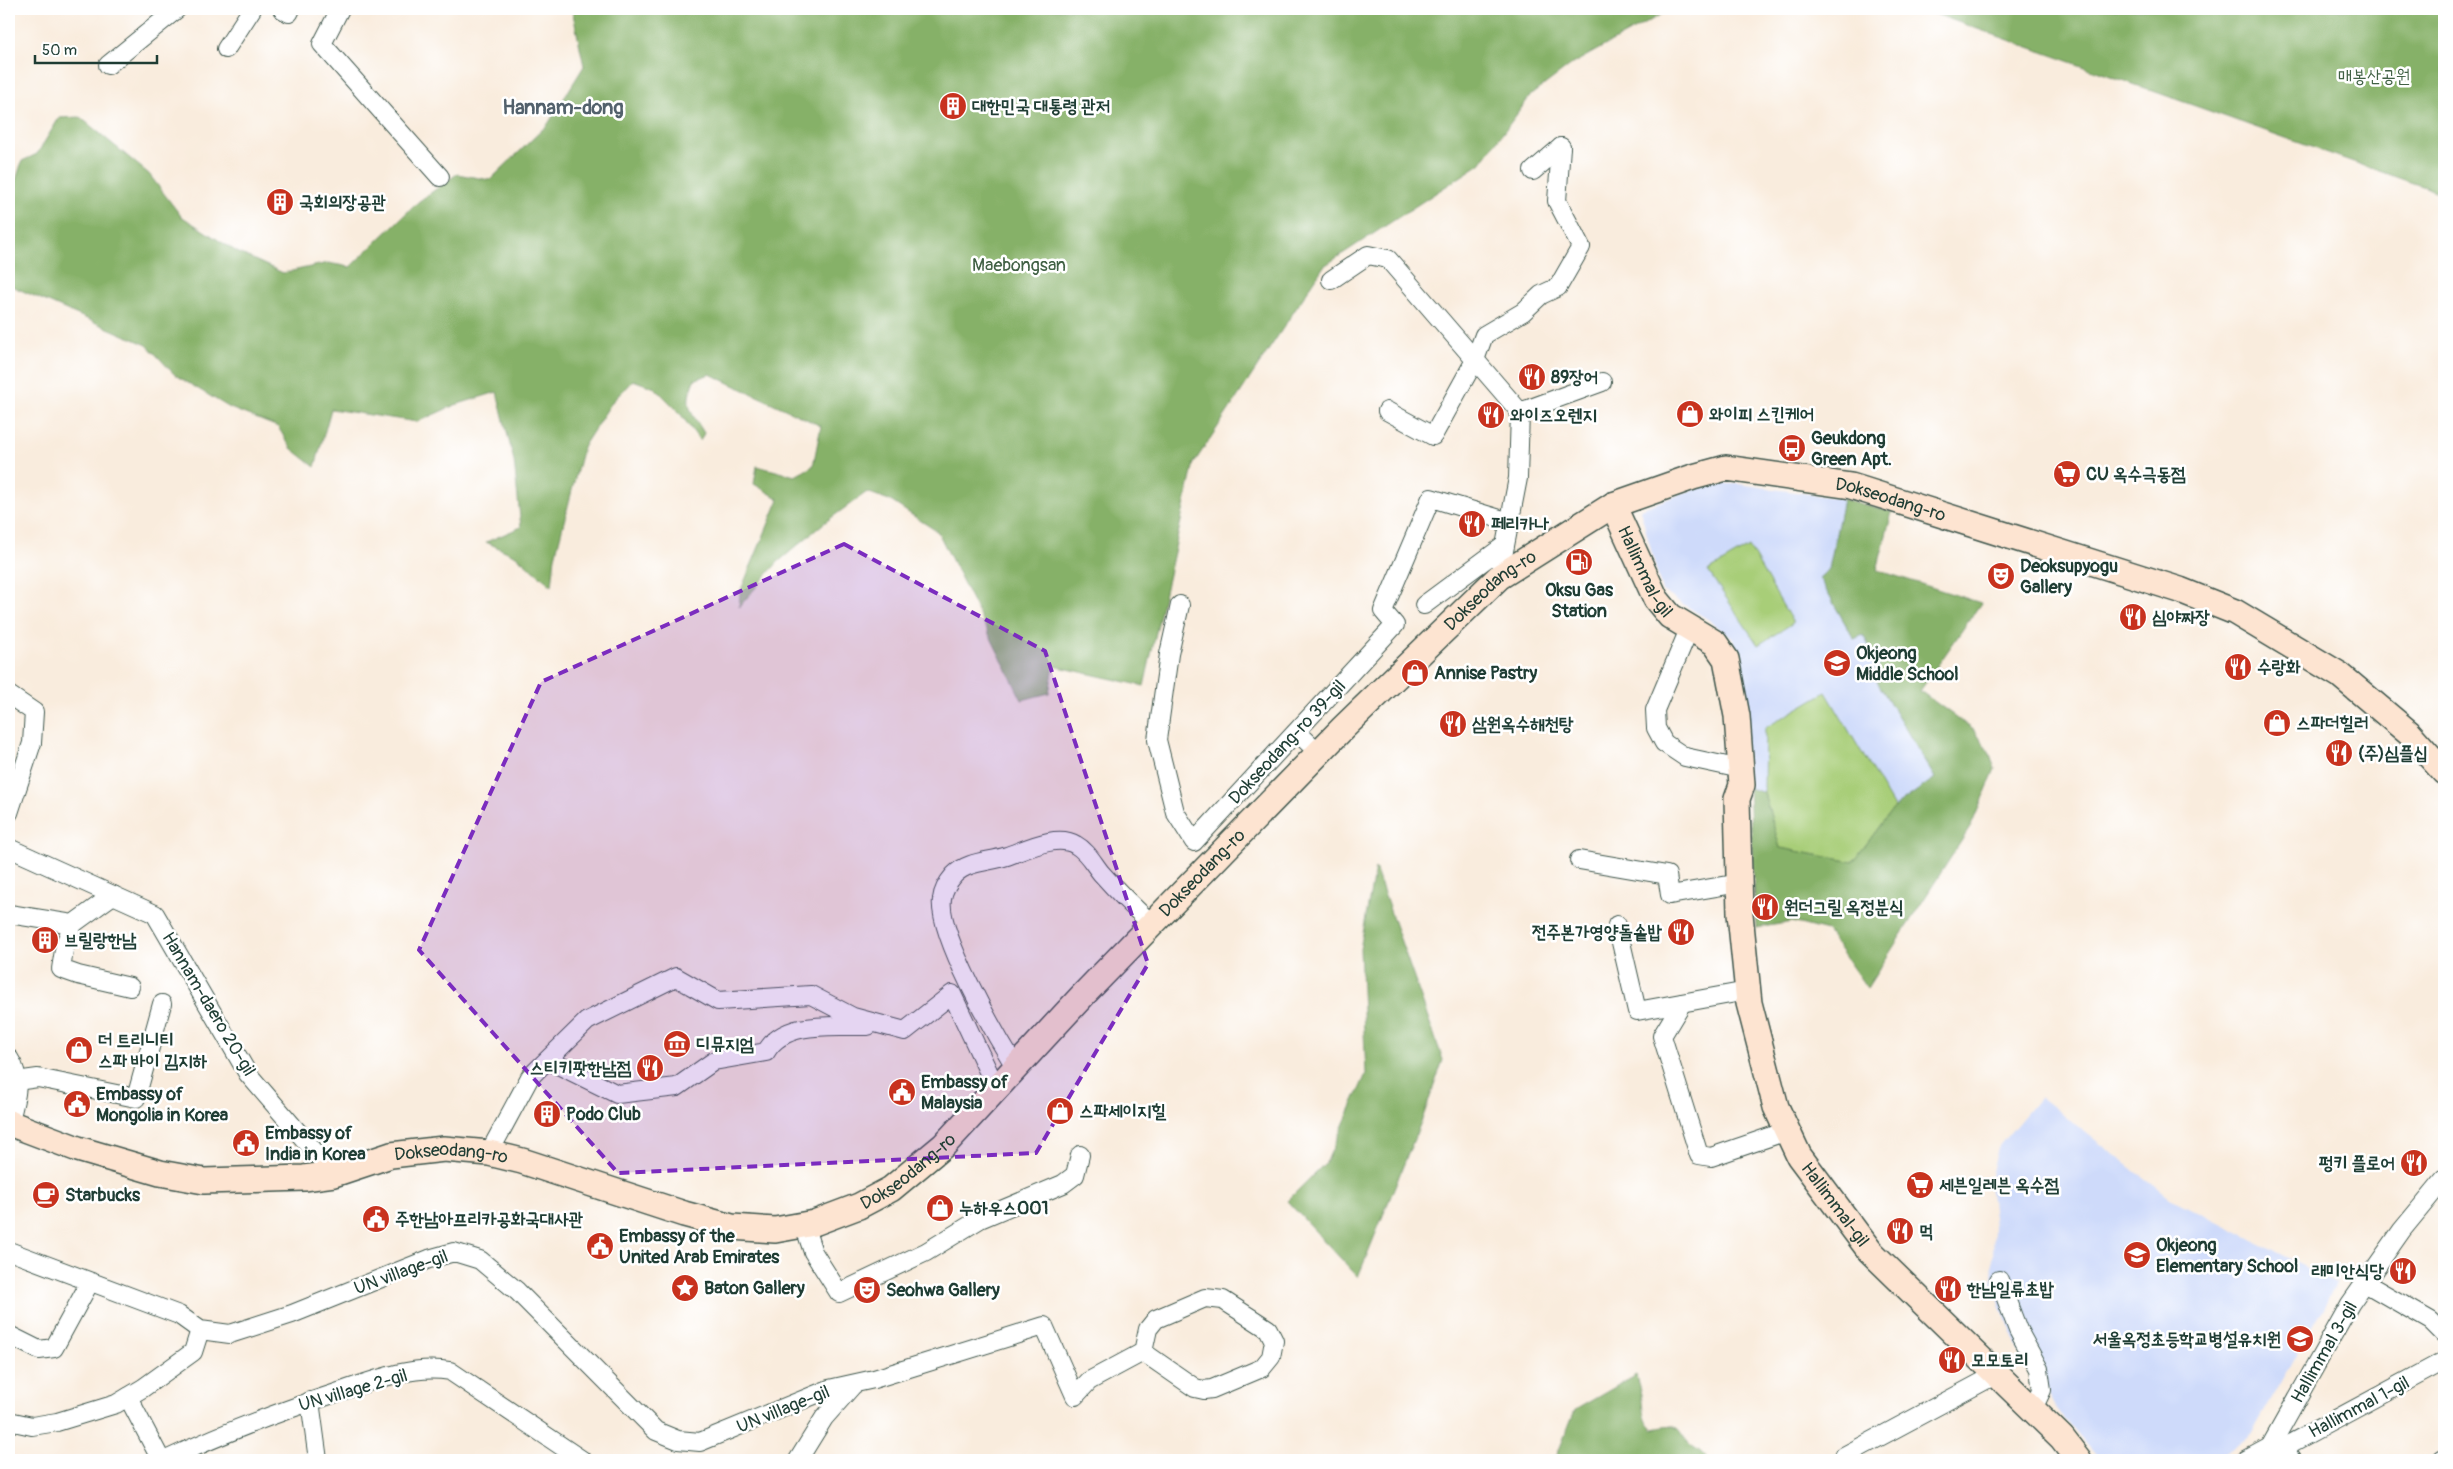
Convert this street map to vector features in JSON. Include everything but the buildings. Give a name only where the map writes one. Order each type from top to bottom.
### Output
[{"type":"main road","name":"Dokseodang-ro","points":[[9,1123],[78,1149],[160,1173],[204,1181],[304,1178],[334,1174],[391,1155],[444,1149],[488,1153],[522,1161],[684,1214],[732,1227],[774,1230],[814,1223],[859,1206],[891,1189],[944,1145],[1152,924],[1319,753],[1499,577],[1613,505],[1693,477],[1726,468],[1841,485],[2180,590],[2236,612],[2340,675],[2409,733],[2444,772]]},
{"type":"main road","name":"Hallimmal-gil","points":[[1613,505],[1656,599],[1670,616],[1715,643],[1726,659],[1737,716],[1741,769],[1742,785],[1737,799],[1740,914],[1748,1003],[1776,1107],[1799,1156],[1870,1251],[2033,1409],[2062,1438],[2079,1460]]},
{"type":"street","points":[[108,65],[177,9]]},
{"type":"street","points":[[226,49],[252,9]]},
{"type":"street","points":[[282,9],[289,13],[291,9]]},
{"type":"street","points":[[340,9],[322,44],[440,177]]},
{"type":"street","points":[[1387,412],[1433,436],[1475,360],[1484,335],[1523,312],[1541,295],[1558,287],[1581,247],[1557,200],[1561,147],[1533,171]]},
{"type":"street","points":[[1332,280],[1368,256],[1388,260],[1520,412],[1518,478],[1499,577]]},
{"type":"street","points":[[1520,412],[1602,382]]},
{"type":"street","name":"Dokseodang-ro 39-gil","points":[[1180,605],[1169,654],[1158,740],[1175,812],[1194,842],[1395,625],[1383,611],[1431,498],[1510,522]]},
{"type":"street","points":[[1424,604],[1505,545]]},
{"type":"street","name":"Hallimmal-gil","points":[[1690,627],[1656,710],[1656,728],[1664,743],[1685,757],[1741,769]]},
{"type":"street","points":[[9,695],[34,712],[32,743],[9,814]]},
{"type":"street","points":[[1296,732],[1319,753]]},
{"type":"street","points":[[1016,1068],[988,1020],[949,937],[943,916],[942,899],[945,887],[954,876],[971,865],[1042,844],[1068,841],[1083,849],[1125,898],[1152,924]]},
{"type":"street","name":"Hannam-daero 20-gil","points":[[9,848],[155,914],[248,1074],[334,1174]]},
{"type":"street","points":[[1579,860],[1666,875],[1670,894],[1740,883]]},
{"type":"street","points":[[114,895],[73,924],[65,944],[61,969],[78,975],[130,987]]},
{"type":"street","points":[[9,914],[73,924]]},
{"type":"street","points":[[1617,926],[1637,1011],[1747,991]]},
{"type":"street","points":[[488,1153],[530,1077],[588,1021],[676,976],[718,1000],[811,995],[853,1017],[906,1031],[952,994],[996,1088]]},
{"type":"street","points":[[1682,1003],[1662,1036],[1699,1155],[1711,1156],[1788,1131]]},
{"type":"street","points":[[16,1081],[38,1078],[136,1098],[162,1004]]},
{"type":"street","points":[[548,1060],[617,1094],[677,1088],[714,1061],[766,1052],[772,1041],[800,1028],[884,1026]]},
{"type":"street","points":[[9,1058],[14,1065],[17,1093],[9,1123]]},
{"type":"street","points":[[804,1225],[813,1252],[839,1293],[926,1252],[980,1219],[1063,1184],[1075,1175],[1080,1155]]},
{"type":"street","name":"Hallimmal 3-gil","points":[[2279,1454],[2350,1304],[2402,1230],[2444,1178]]},
{"type":"street","name":"UN village-gil","points":[[9,1251],[179,1315],[200,1330],[230,1334],[292,1314],[429,1259],[454,1252],[480,1260],[517,1292],[656,1431],[678,1440],[700,1442],[829,1389],[854,1384],[1044,1326],[1075,1396],[1090,1382],[1143,1352]]},
{"type":"street","points":[[1999,1280],[2018,1330],[2039,1369],[2042,1390],[2033,1409]]},
{"type":"street","points":[[9,1335],[39,1350],[54,1348],[90,1282]]},
{"type":"street","points":[[2365,1283],[2431,1321],[2444,1334]]},
{"type":"street","points":[[1206,1298],[1223,1300],[1268,1329],[1274,1341],[1271,1357],[1262,1368],[1212,1389],[1204,1390],[1195,1388],[1143,1352],[1148,1328],[1156,1319],[1206,1298]]},
{"type":"street","points":[[9,1421],[32,1426],[57,1422],[116,1404],[194,1352],[200,1330]]},
{"type":"street","name":"Hallimmal 1-gil","points":[[2246,1460],[2279,1454],[2444,1361]]},
{"type":"street","name":"UN village 2-gil","points":[[166,1460],[208,1440],[310,1401],[378,1378],[433,1368],[450,1371],[582,1460]]},
{"type":"street","points":[[1844,1456],[1997,1374]]},
{"type":"street","name":"UN village-gil","points":[[798,1460],[824,1418],[854,1384]]},
{"type":"street","points":[[128,1397],[161,1460]]},
{"type":"street","points":[[310,1401],[318,1460]]},
{"type":"street","points":[[2440,1460],[2444,1458]]},
{"type":"highlighted area","points":[[844,544],[1045,651],[1148,964],[1036,1153],[618,1173],[419,950],[541,682]]},
{"type":"shaded area","points":[[1709,484],[1739,484],[1843,499],[1829,569],[1854,639],[1863,634],[1880,666],[1872,673],[1935,778],[1894,807],[1853,862],[1749,788],[1738,665],[1733,639],[1709,620],[1662,591],[1640,509]]},
{"type":"shaded area","name":"Okjeong Elementary School","points":[[2040,1097],[2170,1198],[2337,1283],[2251,1434],[2217,1460],[2100,1460],[2057,1409],[2021,1355],[1992,1285],[1994,1226],[1989,1184],[1998,1147]]},
{"type":"green space","name":"Maebongsan","points":[[572,9],[1671,9],[1572,64],[1531,95],[1480,164],[1324,266],[1194,463],[1144,686],[1054,666],[1049,693],[1022,700],[938,532],[889,500],[867,492],[824,523],[778,562],[739,607],[740,592],[779,499],[754,484],[757,466],[795,476],[813,466],[821,426],[710,374],[694,380],[689,397],[692,414],[704,433],[700,441],[679,412],[655,388],[633,380],[612,402],[583,447],[555,557],[552,586],[516,556],[486,542],[521,527],[514,461],[497,392],[455,405],[417,422],[331,409],[315,467],[291,448],[278,427],[230,408],[175,375],[147,345],[9,285],[9,184],[16,180],[22,161],[37,154],[59,118],[80,117],[149,174],[181,216],[237,252],[283,273],[328,263],[350,267],[418,202],[457,174],[490,180],[548,124],[584,66]]},
{"type":"green space","name":"매봉산공원","points":[[1921,9],[2444,9],[2444,194]]},
{"type":"green space","points":[[1843,499],[1892,512],[1877,570],[1981,603],[1920,691],[1975,731],[1990,754],[1995,769],[1971,826],[1867,988],[1827,931],[1792,922],[1756,928],[1749,788],[1764,793],[1780,848],[1853,862],[1894,807],[1935,778],[1872,673],[1880,666],[1863,635],[1854,639],[1819,578],[1829,569]]},
{"type":"green space","points":[[1749,547],[1793,623],[1758,645],[1708,571]]},
{"type":"green space","points":[[1826,692],[1894,807],[1853,862],[1780,848],[1764,793],[1765,728]]},
{"type":"green space","points":[[1375,868],[1443,1060],[1423,1117],[1358,1277],[1287,1201],[1327,1161],[1366,1074],[1360,949]]},
{"type":"green space","points":[[1636,1375],[1644,1414],[1649,1425],[1653,1429],[1675,1427],[1692,1446],[1702,1453],[1706,1460],[1555,1460],[1575,1410]]},
{"type":"place","name":"대한민국 대통령 관저","points":[[953,106]]},
{"type":"place","name":"국회의장공관","points":[[280,202]]},
{"type":"place","name":"89장어","points":[[1532,377]]},
{"type":"place","name":"와이피 스킨케어","points":[[1690,414]]},
{"type":"place","name":"와이즈오렌지","points":[[1491,415]]},
{"type":"place","name":"Geukdong Green Apt.","points":[[1792,448]]},
{"type":"place","name":"CU 옥수극동점","points":[[2067,474]]},
{"type":"place","name":"페리카나","points":[[1472,524]]},
{"type":"place","name":"Oksu Gas Station","points":[[1579,562]]},
{"type":"place","name":"Deoksupyogu Gallery","points":[[2001,576]]},
{"type":"place","name":"심야짜장","points":[[2133,617]]},
{"type":"place","name":"Okjeong Middle School","points":[[1837,663]]},
{"type":"place","name":"수랑화","points":[[2238,667]]},
{"type":"place","name":"Annise Pastry","points":[[1415,673]]},
{"type":"place","name":"스파더힐러","points":[[2277,723]]},
{"type":"place","name":"삼원옥수해천탕","points":[[1453,724]]},
{"type":"place","name":"(주)심플십","points":[[2339,753]]},
{"type":"place","name":"원더그릴 옥정분식","points":[[1765,907]]},
{"type":"place","name":"전주본가영양돌솥밥","points":[[1681,932]]},
{"type":"place","name":"브릴랑한남","points":[[45,940]]},
{"type":"place","name":"디뮤지엄","points":[[677,1044]]},
{"type":"place","name":"더 트리니티 스파 바이 김지하","points":[[79,1050]]},
{"type":"place","name":"스티키팟한남점","points":[[650,1068]]},
{"type":"place","name":"Embassy of Malaysia","points":[[902,1092]]},
{"type":"place","name":"Embassy of Mongolia in Korea","points":[[77,1104]]},
{"type":"place","name":"스파세이지힐","points":[[1060,1111]]},
{"type":"place","name":"Podo Club","points":[[547,1114]]},
{"type":"place","name":"Embassy of India in Korea","points":[[246,1143]]},
{"type":"place","name":"펑키 플로어","points":[[2414,1163]]},
{"type":"place","name":"세븐일레븐 옥수점","points":[[1920,1185]]},
{"type":"place","name":"Starbucks","points":[[46,1195]]},
{"type":"place","name":"누하우스001","points":[[940,1208]]},
{"type":"place","name":"주한남아프리카공화국대사관","points":[[376,1219]]},
{"type":"place","name":"먹","points":[[1900,1231]]},
{"type":"place","name":"Embassy of the United Arab Emirates","points":[[600,1246]]},
{"type":"place","name":"Okjeong Elementary School","points":[[2137,1255]]},
{"type":"place","name":"래미안식당","points":[[2403,1271]]},
{"type":"place","name":"Baton Gallery","points":[[685,1288]]},
{"type":"place","name":"한남일류초밥","points":[[1948,1289]]},
{"type":"place","name":"Seohwa Gallery","points":[[867,1290]]},
{"type":"place","name":"서울옥정초등학교병설유치원","points":[[2300,1339]]},
{"type":"place","name":"모모토리","points":[[1952,1360]]},
{"type":"district","name":"Hannam-dong","points":[[563,107]]}]
